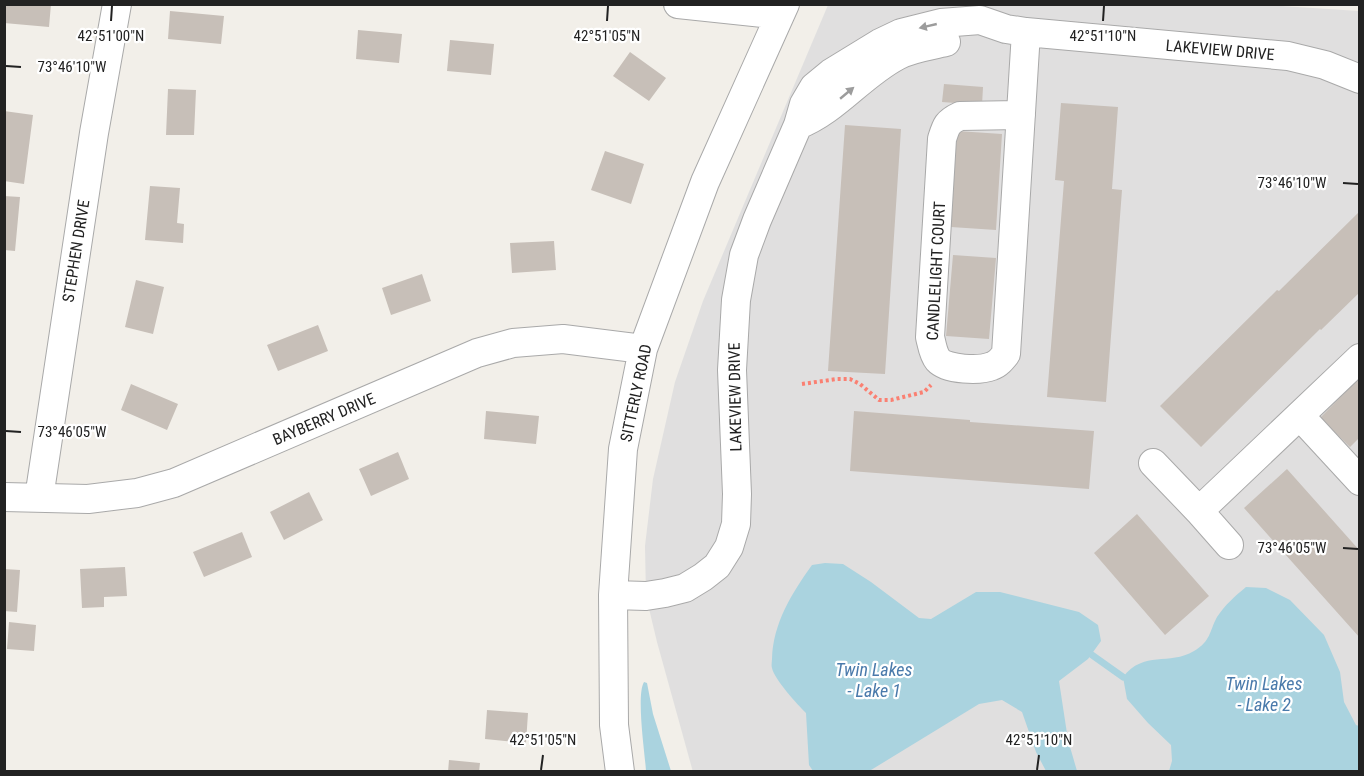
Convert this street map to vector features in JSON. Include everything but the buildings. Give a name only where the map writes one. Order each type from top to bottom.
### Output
[{"type":"street","name":"STEPHEN DRIVE","points":[[39,498],[94,133],[117,4]]},
{"type":"street","points":[[678,4],[783,10]]},
{"type":"street","name":"SITTERLY ROAD","points":[[620,771],[614,725],[613,595],[624,449],[643,349],[705,182],[783,10]]},
{"type":"street","name":"LAKEVIEW DRIVE","points":[[613,595],[646,596],[685,588],[717,566],[729,547],[736,524],[737,494],[732,370],[736,300],[744,255],[798,125],[813,119],[830,107],[869,74],[898,55],[913,50],[954,40],[975,39],[1016,30],[1288,56],[1325,64],[1359,79]]},
{"type":"street","name":"CANDLELIGHT COURT","points":[[1016,30],[1021,116],[1006,354],[992,366],[981,369],[955,368],[937,359],[930,338],[942,139],[946,127],[952,120],[960,117],[968,115],[1021,116]]},
{"type":"street","name":"BAYBERRY DRIVE","points":[[4,497],[88,499],[138,493],[174,483],[477,354],[513,343],[563,339],[643,349]]},
{"type":"street","points":[[1199,511],[1359,358]]},
{"type":"street","points":[[1300,416],[1356,468]]},
{"type":"street","points":[[1153,463],[1229,546]]},
{"type":"path","points":[[802,384],[850,379],[860,384],[879,400],[891,400],[924,392],[932,385],[943,364]]},
{"type":"shaded area","points":[[1251,4],[1359,11],[1359,771],[693,772],[646,596],[645,546],[653,479],[675,382],[703,301],[828,5]]},
{"type":"water","name":"Twin Lakes - Lake 1","points":[[843,564],[919,618],[931,619],[976,592],[1000,592],[1079,612],[1098,625],[1101,641],[1088,659],[1059,681],[1068,740],[1077,771],[1046,771],[1036,752],[1022,712],[1002,700],[979,704],[871,770],[863,772],[813,771],[809,765],[806,713],[774,673],[773,646],[780,621],[797,586],[812,565]]},
{"type":"water","name":"Twin Lakes - Lake 2","points":[[1246,587],[1266,588],[1290,600],[1324,635],[1340,672],[1344,702],[1356,725],[1359,726],[1359,771],[1169,771],[1172,761],[1171,745],[1127,699],[1123,677],[1139,664],[1175,658],[1200,647],[1207,640],[1220,613]]},
{"type":"water","points":[[644,682],[647,683],[653,714],[671,771],[646,771],[641,711]]},
{"type":"waterway","points":[[1092,655],[1123,677]]}]
